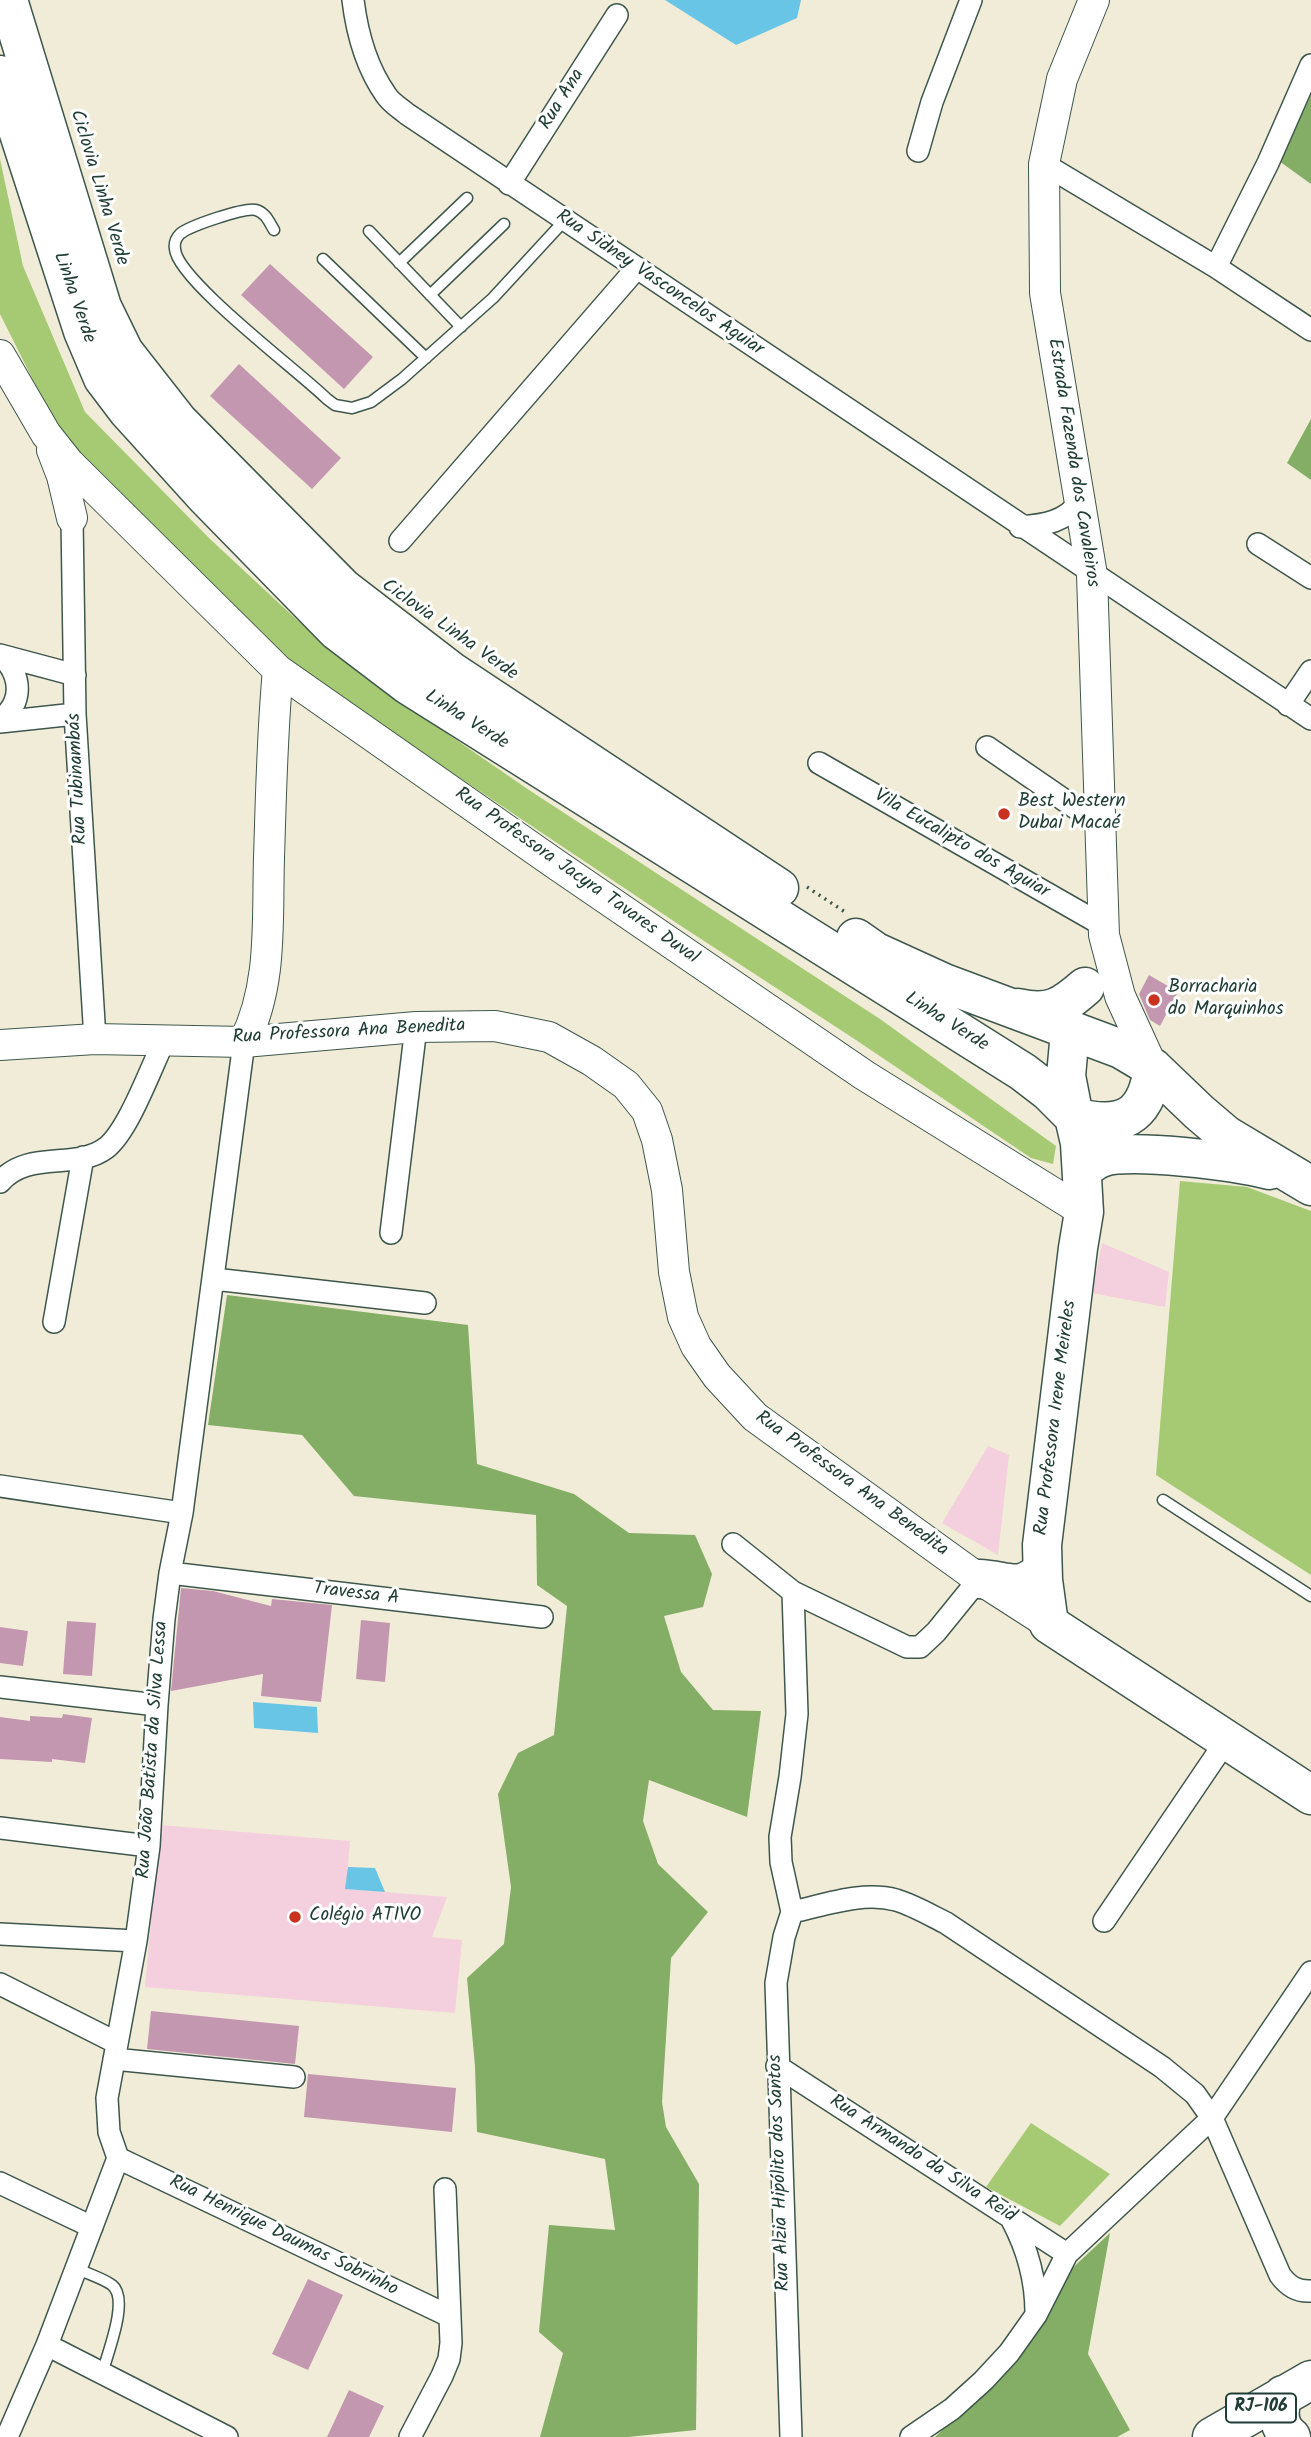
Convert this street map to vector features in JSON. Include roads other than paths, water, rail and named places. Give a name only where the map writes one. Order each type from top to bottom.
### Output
[{"type":"highway","name":"Linha Verde","points":[[8,0],[102,307],[124,352],[178,421],[343,588],[451,671],[876,952],[991,1002],[1121,1049],[1153,1068],[1226,1135],[1303,1181]]},
{"type":"highway","name":"Linha Verde","points":[[0,75],[83,331],[103,378],[128,411],[206,497],[337,631],[408,685],[1023,1072],[1074,1116]]},
{"type":"highway","points":[[991,1002],[1026,1010],[1053,1009],[1064,1006],[1085,987]]},
{"type":"highway","points":[[1070,1032],[1066,1076],[1080,1143],[1084,1212]]},
{"type":"highway","points":[[1074,1116],[1099,1123],[1120,1120],[1134,1112],[1145,1100],[1153,1068]]},
{"type":"highway","points":[[1083,1170],[1102,1157],[1125,1155],[1229,1161],[1303,1181]]},
{"type":"highway","name":"Rua Professora Irene Meireles","points":[[1049,1624],[1042,1570],[1042,1545],[1084,1212]]},
{"type":"highway","points":[[979,1579],[1021,1585],[1032,1581],[1042,1570]]},
{"type":"highway","name":"Rua Professora Ana Benedita","points":[[1049,1624],[1311,1795]]},
{"type":"highway","points":[[1291,2437],[1285,2432],[1280,2420],[1279,2407],[1297,2388]]},
{"type":"highway","name":"RJ-106","points":[[1212,2437],[1297,2388]]},
{"type":"street","name":"Rua Sidney Vasconcelos Aguiar","points":[[353,0],[357,29],[374,74],[387,98],[407,114],[1020,527],[1311,719]]},
{"type":"street","points":[[918,151],[932,103],[971,0]]},
{"type":"street","name":"Estrada Fazenda dos Cavaleiros","points":[[1094,0],[1062,79],[1044,164],[1045,293],[1092,575],[1104,930],[1120,996],[1153,1068]]},
{"type":"street","name":"Rua Ana","points":[[509,184],[617,15]]},
{"type":"street","points":[[1216,267],[1268,163],[1311,65]]},
{"type":"street","points":[[1044,164],[1216,267],[1311,330]]},
{"type":"street","points":[[400,541],[636,269]]},
{"type":"street","name":"Rua Professora Jacyra Tavares Duval","points":[[0,355],[46,434],[69,463],[278,670],[587,886],[853,1067],[1084,1212]]},
{"type":"street","name":"Rua Professora Jacyra Tavares Duval","points":[[46,434],[62,476],[72,518]]},
{"type":"street","points":[[72,518],[77,502],[85,494],[104,497]]},
{"type":"street","points":[[1020,527],[1053,523],[1071,512],[1081,501]]},
{"type":"street","name":"Rua Tubinambás","points":[[72,518],[75,714],[95,1039]]},
{"type":"street","points":[[1258,544],[1311,578]]},
{"type":"street","points":[[2,656],[75,675]]},
{"type":"street","points":[[0,721],[15,704],[18,691],[17,678],[12,667],[2,656]]},
{"type":"street","points":[[244,1042],[258,1009],[266,967],[272,737],[278,670]]},
{"type":"street","points":[[1288,705],[1311,671]]},
{"type":"street","points":[[0,721],[75,714]]},
{"type":"street","points":[[987,747],[1099,824]]},
{"type":"street","name":"Vila Eucalipto dos Aguiar","points":[[819,763],[1104,930]]},
{"type":"street","name":"Estrada Fazenda dos Cavaleiros","points":[[1070,1032],[1104,930]]},
{"type":"street","name":"Rua Professora Ana Benedita","points":[[0,1045],[95,1039],[244,1042],[416,1027],[495,1026],[549,1037],[592,1061],[626,1085],[647,1111],[657,1140],[667,1190],[674,1272],[683,1317],[696,1346],[717,1376],[755,1417],[979,1579],[1049,1624]]},
{"type":"street","points":[[391,1233],[416,1027]]},
{"type":"street","points":[[0,1182],[16,1168],[49,1160],[83,1157],[106,1148],[119,1134],[164,1039]]},
{"type":"street","name":"Rua João Batista da Silva Lessa","points":[[118,2158],[109,2132],[107,2098],[136,1941],[149,1846],[157,1706],[170,1573],[182,1513],[244,1042]]},
{"type":"street","points":[[54,1322],[83,1157]]},
{"type":"street","points":[[214,1279],[425,1303]]},
{"type":"street","points":[[0,1486],[182,1513]]},
{"type":"street","points":[[733,1545],[793,1592],[907,1647],[920,1647],[936,1632],[979,1579]]},
{"type":"street","name":"Travessa A","points":[[170,1573],[541,1617]]},
{"type":"street","name":"Rua Alzia Hipólito dos Santos","points":[[791,2437],[776,1983],[784,1937],[792,1912],[781,1862],[780,1837],[797,1714],[793,1592]]},
{"type":"street","points":[[0,1687],[157,1706]]},
{"type":"street","points":[[1104,1921],[1226,1741]]},
{"type":"street","points":[[0,1828],[149,1846]]},
{"type":"street","points":[[792,1912],[853,1899],[877,1897],[896,1900],[920,1909],[946,1923],[1162,2067],[1195,2094],[1212,2118],[1280,2275],[1296,2290],[1311,2291]]},
{"type":"street","points":[[0,1934],[136,1941]]},
{"type":"street","points":[[911,2437],[952,2409],[1009,2353],[1036,2315],[1067,2254],[1212,2118],[1311,1972]]},
{"type":"street","points":[[0,1984],[115,2051],[294,2077]]},
{"type":"street","name":"Rua Armando da Silva Reid","points":[[777,2066],[1067,2254]]},
{"type":"street","points":[[7,2437],[78,2269],[118,2158]]},
{"type":"street","name":"Rua Henrique Daumas Sobrinho","points":[[118,2158],[449,2316]]},
{"type":"street","points":[[0,2183],[92,2227]]},
{"type":"street","points":[[410,2437],[449,2359],[451,2343],[445,2189]]},
{"type":"street","points":[[1011,2217],[1029,2258],[1036,2292],[1036,2315]]},
{"type":"street","points":[[47,2345],[227,2437]]},
{"type":"lane","points":[[399,263],[467,198]]},
{"type":"lane","points":[[274,230],[265,216],[251,210],[218,218],[181,233],[175,241],[175,253],[192,276],[250,335],[335,405],[352,408],[371,402],[426,358],[493,298],[564,221]]},
{"type":"lane","points":[[430,295],[504,224]]},
{"type":"lane","points":[[369,231],[461,327]]},
{"type":"lane","points":[[323,259],[426,358]]},
{"type":"lane","points":[[1163,1500],[1311,1596]]},
{"type":"lane","points":[[78,2269],[114,2286],[120,2298],[102,2374]]},
{"type":"water","points":[[665,0],[801,0],[797,18],[736,45]]},
{"type":"water","points":[[253,1702],[317,1707],[318,1733],[254,1728]]},
{"type":"water","points":[[348,1867],[375,1868],[385,1892],[345,1889]]},
{"type":"place","name":"Best Western Dubai Macaé","points":[[1004,814]]},
{"type":"place","name":"Borracharia do Marquinhos","points":[[1154,1000]]},
{"type":"place","name":"Colégio ATIVO","points":[[295,1917]]}]
